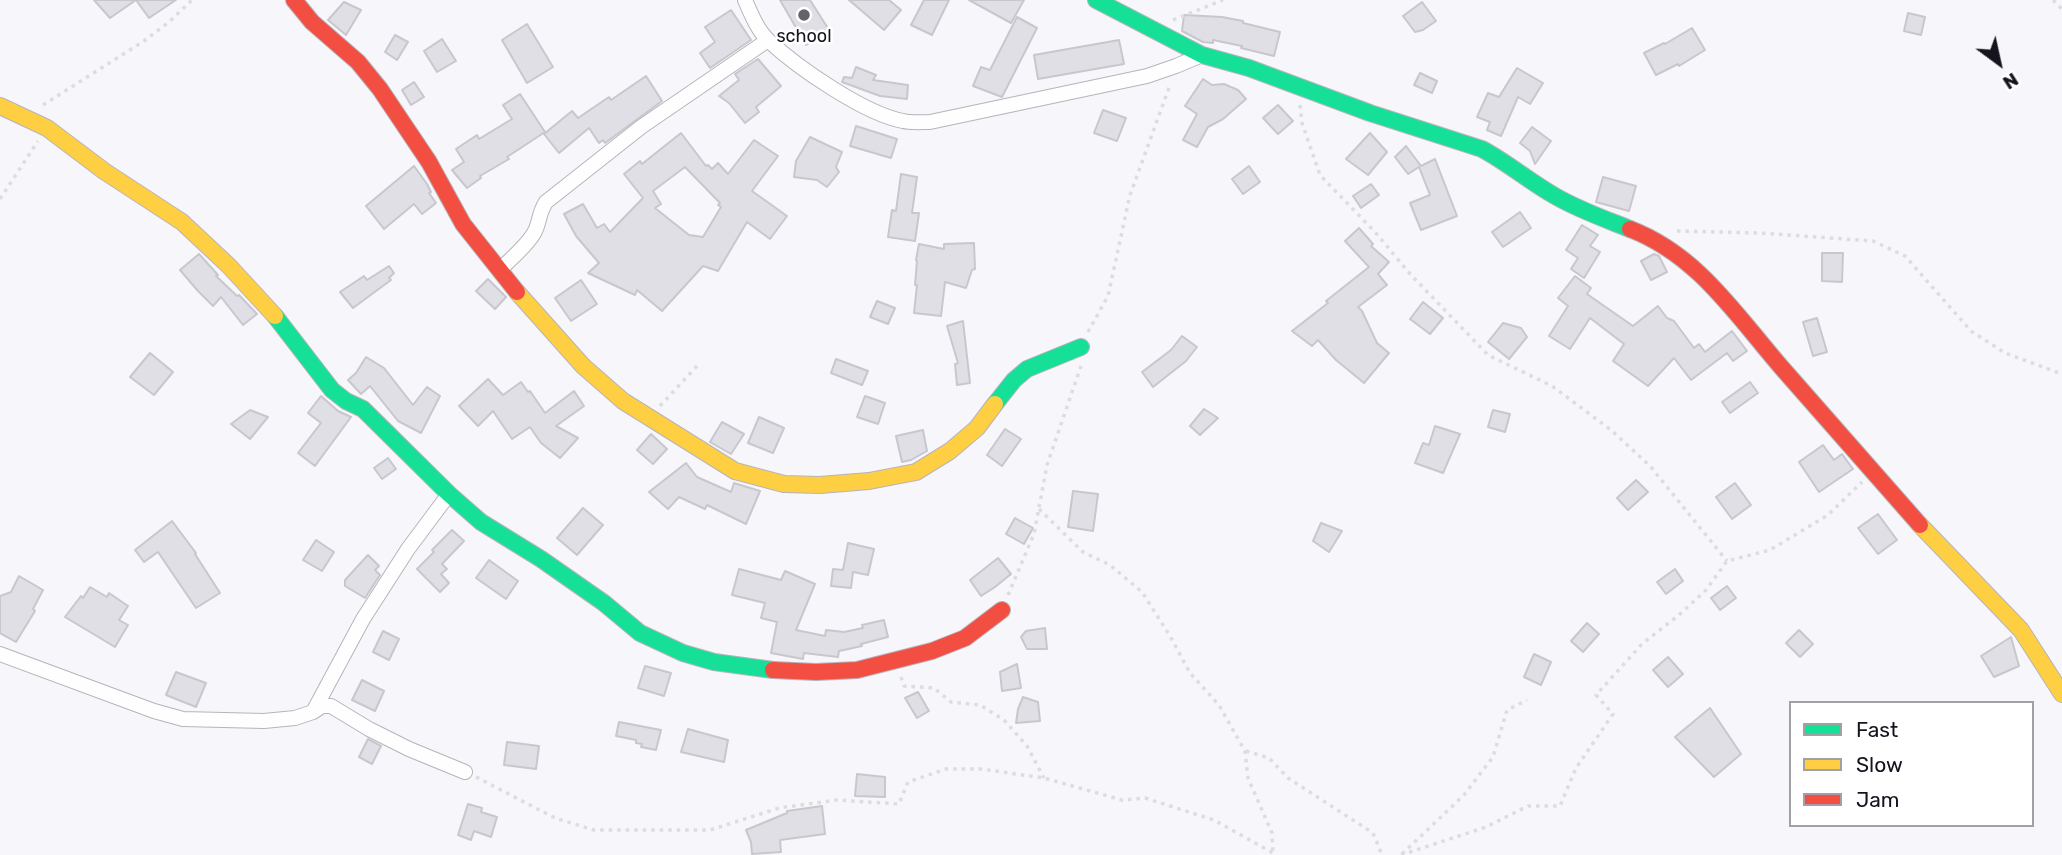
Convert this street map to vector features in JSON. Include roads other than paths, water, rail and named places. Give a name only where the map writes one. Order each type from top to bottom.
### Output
[{"type":"street","points":[[294,0],[312,22],[358,62],[380,89],[429,162],[463,223],[499,271],[583,366],[648,418],[735,471],[784,484],[820,485],[869,481],[916,472],[950,451],[976,428],[1014,380],[1027,369],[1080,347]]},
{"type":"street","points":[[745,0],[751,16],[768,40],[852,100],[904,122],[930,122],[1147,76],[1202,55]]},
{"type":"street","points":[[1096,0],[1202,55],[1249,68],[1370,113],[1482,149],[1555,196],[1668,247],[1710,282],[1928,534],[2021,630],[2062,694]]},
{"type":"street","points":[[499,271],[533,234],[540,212],[554,196],[641,127],[768,40]]},
{"type":"street","points":[[0,106],[47,128],[182,222],[229,266],[279,320],[332,390],[363,409],[481,522],[541,559],[604,603],[640,633],[682,653],[714,662],[816,672],[857,670],[932,651],[965,638],[1002,610]]},
{"type":"street","points":[[313,712],[363,619],[408,549],[449,494]]},
{"type":"street","points":[[0,654],[154,711],[183,719],[264,721],[295,718],[322,706],[331,706],[399,744],[465,772]]},
{"type":"place","name":"school","points":[[804,15]]}]
